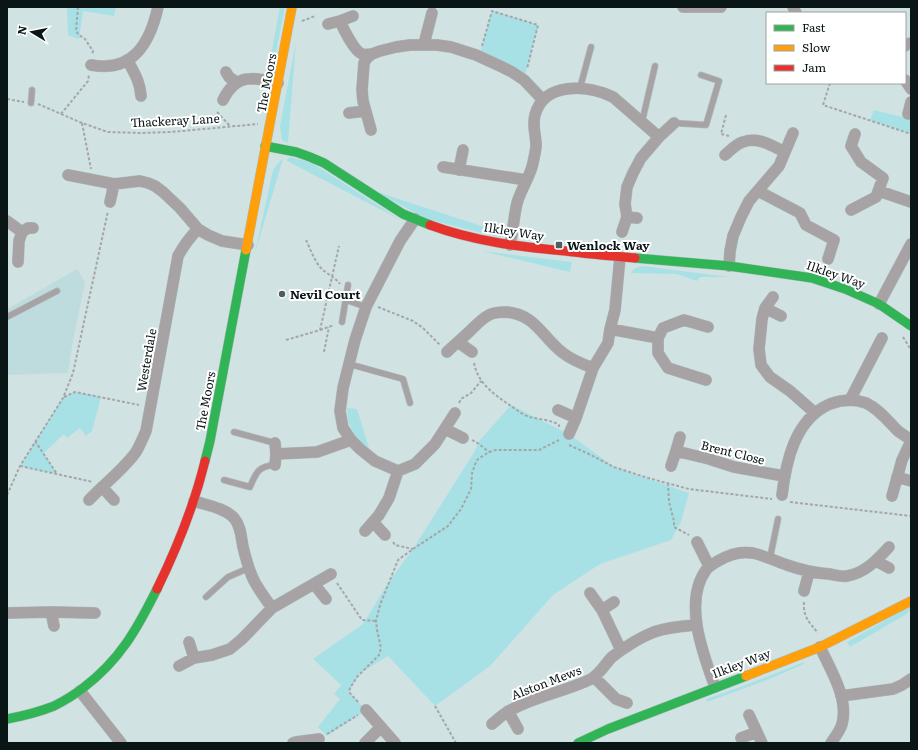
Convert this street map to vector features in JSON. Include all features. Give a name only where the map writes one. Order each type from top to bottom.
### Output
[{"type":"street","points":[[91,65],[107,66],[117,64],[128,61],[135,56],[146,42],[154,23],[158,7]]},
{"type":"street","name":"The Moors","points":[[7,720],[45,709],[67,699],[80,691],[116,658],[130,638],[161,580],[183,532],[194,501],[210,441],[292,7]]},
{"type":"street","points":[[683,7],[721,7]]},
{"type":"street","points":[[424,44],[432,13]]},
{"type":"street","points":[[328,24],[353,16]]},
{"type":"street","points":[[340,20],[344,31],[359,52],[365,55],[410,45],[424,44],[451,47],[479,56],[512,72],[524,80],[543,100]]},
{"type":"street","points":[[371,130],[365,111],[362,90],[363,68],[365,61],[372,54]]},
{"type":"street","points":[[128,61],[138,80],[141,96]]},
{"type":"street","points":[[226,72],[229,77],[236,82]]},
{"type":"street","points":[[223,100],[231,86],[236,82],[246,79],[257,79],[278,83]]},
{"type":"street","points":[[510,245],[517,203],[532,165],[536,150],[533,128],[535,114],[538,107],[548,95],[560,90],[580,88],[604,93],[613,97],[659,137]]},
{"type":"street","points":[[908,114],[911,102]]},
{"type":"street","points":[[349,113],[365,111]]},
{"type":"street","points":[[622,232],[632,218],[625,204],[627,187],[633,173],[641,158],[659,137],[674,123]]},
{"type":"street","points":[[729,266],[730,251],[741,217],[749,201],[778,166],[793,133]]},
{"type":"street","points":[[851,210],[876,197],[883,178],[861,162],[851,146],[855,134]]},
{"type":"street","points":[[725,155],[742,142],[755,140],[761,141],[785,152]]},
{"type":"street","name":"Ilkley Way","points":[[265,146],[299,153],[313,158],[324,163],[394,208],[414,219],[463,235],[531,248],[729,266],[796,274],[845,289],[879,304],[911,326]]},
{"type":"street","points":[[459,170],[463,150]]},
{"type":"street","points":[[443,168],[526,180]]},
{"type":"street","points":[[68,175],[114,184],[140,181],[148,183],[155,186],[180,208],[198,229],[222,241],[248,245]]},
{"type":"street","points":[[110,202],[114,184]]},
{"type":"street","points":[[758,191],[800,213],[806,225],[834,240],[828,259]]},
{"type":"street","points":[[879,191],[911,202]]},
{"type":"street","points":[[414,219],[384,270],[367,305],[355,340],[343,388],[340,411],[343,428],[351,440],[375,461],[398,471],[415,464],[435,444],[455,413]]},
{"type":"street","points":[[7,221],[22,232]]},
{"type":"street","points":[[18,262],[19,241],[22,232],[28,228],[33,228]]},
{"type":"street","name":"Westerdale","points":[[89,500],[115,475],[136,451],[146,431],[178,256],[183,246],[198,229]]},
{"type":"street","points":[[879,304],[911,244]]},
{"type":"street","points":[[569,434],[593,368],[608,343],[615,310],[620,257]]},
{"type":"street","points":[[773,297],[765,308],[762,319],[759,349],[761,365],[770,376],[815,413]]},
{"type":"street","points":[[765,308],[781,316]]},
{"type":"street","points":[[447,352],[489,315],[501,312],[512,313],[524,316],[536,325],[552,344],[564,354],[579,363],[593,368]]},
{"type":"street","points":[[706,380],[668,368],[658,353],[658,338],[663,328],[684,320],[708,327]]},
{"type":"street","points":[[610,329],[658,338]]},
{"type":"street","points":[[850,400],[880,353],[882,338]]},
{"type":"street","points":[[458,342],[472,352]]},
{"type":"street","points":[[782,499],[784,476],[789,459],[800,430],[806,421],[822,408],[837,401],[850,400],[864,403],[875,408],[899,432],[911,440],[896,477],[892,496]]},
{"type":"street","points":[[558,410],[576,418]]},
{"type":"street","points":[[445,429],[464,438]]},
{"type":"street","points":[[671,466],[680,436]]},
{"type":"street","points":[[275,454],[317,452],[351,440]]},
{"type":"street","name":"Brent Close","points":[[676,451],[734,467],[784,476]]},
{"type":"street","points":[[365,531],[379,515],[388,498],[398,471]]},
{"type":"street","points":[[896,477],[911,481]]},
{"type":"street","points":[[103,486],[114,500]]},
{"type":"street","points":[[194,501],[223,510],[233,517],[238,524],[249,568],[268,612]]},
{"type":"street","points":[[373,522],[385,535]]},
{"type":"street","points":[[698,542],[709,566]]},
{"type":"street","points":[[714,687],[696,625],[695,601],[698,585],[705,570],[709,566],[722,558],[741,553],[752,553],[809,572],[845,576],[858,574],[876,560],[889,547]]},
{"type":"street","points":[[876,560],[889,568]]},
{"type":"street","points":[[804,591],[809,572]]},
{"type":"street","points":[[179,666],[194,658],[212,655],[230,649],[242,639],[268,612],[331,574]]},
{"type":"street","points":[[314,584],[326,599]]},
{"type":"street","points":[[590,593],[602,610],[621,650]]},
{"type":"street","name":"Ilkley Way","points":[[578,743],[608,729],[823,645],[911,601]]},
{"type":"street","points":[[602,610],[614,602]]},
{"type":"street","points":[[51,612],[54,626]]},
{"type":"street","points":[[7,613],[95,613]]},
{"type":"street","name":"Alston Mews","points":[[492,724],[508,711],[525,703],[594,678],[610,658],[621,650],[654,632],[673,627],[696,625]]},
{"type":"street","points":[[189,642],[194,658]]},
{"type":"street","points":[[823,645],[841,696],[844,710],[842,724],[831,743]]},
{"type":"street","name":"Alston Mews","points":[[594,678],[616,699],[627,703]]},
{"type":"street","points":[[841,696],[893,689],[902,685],[911,678]]},
{"type":"street","points":[[80,691],[122,743]]},
{"type":"street","points":[[366,710],[395,743]]},
{"type":"street","name":"Alston Mews","points":[[508,711],[518,729]]},
{"type":"street","points":[[749,715],[762,743]]},
{"type":"street","points":[[365,743],[381,727]]},
{"type":"street","points":[[741,738],[757,732]]},
{"type":"street","points":[[295,743],[319,739]]},
{"type":"lane","points":[[580,88],[590,47]]},
{"type":"lane","points":[[642,122],[656,66]]},
{"type":"lane","points":[[674,123],[706,125],[719,82],[701,75]]},
{"type":"lane","points":[[31,103],[32,90]]},
{"type":"lane","points":[[342,322],[348,285]]},
{"type":"lane","points":[[7,317],[57,291]]},
{"type":"lane","points":[[346,298],[367,305]]},
{"type":"lane","points":[[349,364],[404,379],[410,403]]},
{"type":"lane","points":[[224,480],[250,487],[254,477],[260,469],[266,465],[275,454],[234,432]]},
{"type":"lane","points":[[770,558],[778,519]]},
{"type":"lane","points":[[206,597],[228,578],[249,568]]},
{"type":"path","points":[[61,114],[88,81],[91,65],[93,51],[85,39],[76,31],[78,7]]},
{"type":"path","points":[[479,56],[492,11],[538,25],[524,80]]},
{"type":"path","points":[[830,84],[823,105],[911,134]]},
{"type":"path","name":"Thackeray Lane","points":[[46,108],[108,132],[171,132],[260,123]]},
{"type":"path","points":[[217,112],[230,126]]},
{"type":"path","points":[[726,114],[721,134],[734,137],[738,145]]},
{"type":"path","points":[[82,123],[94,180]]},
{"type":"path","points":[[7,495],[20,466],[63,398],[73,373],[110,202]]},
{"type":"path","points":[[306,240],[318,265],[324,271],[333,276],[339,283],[346,298]]},
{"type":"path","points":[[320,330],[340,246]]},
{"type":"path","points":[[367,305],[413,321],[423,328],[447,352]]},
{"type":"path","points":[[286,340],[342,322]]},
{"type":"path","points":[[324,352],[329,327]]},
{"type":"path","points":[[455,413],[461,399],[471,393],[481,381]]},
{"type":"path","points":[[63,398],[75,392],[151,407]]},
{"type":"path","points":[[464,438],[474,440],[489,452]]},
{"type":"path","points":[[319,739],[366,710],[349,692],[357,677],[379,655],[381,648],[376,621],[380,605],[398,560],[412,549],[448,526],[461,509],[471,489],[472,473],[478,459],[489,452],[496,450],[539,450],[559,440]]},
{"type":"path","points":[[35,441],[57,474]]},
{"type":"path","points":[[20,466],[103,486]]},
{"type":"path","points":[[668,483],[669,502],[674,527],[698,542]]},
{"type":"path","points":[[689,489],[782,499],[911,516]]},
{"type":"path","points":[[385,535],[396,544],[412,549]]},
{"type":"path","points":[[331,574],[362,620],[376,621]]},
{"type":"path","points":[[804,591],[805,616],[823,645]]},
{"type":"path","points":[[436,706],[456,743]]},
{"type":"shaded area","points":[[67,7],[116,7],[114,16],[83,11],[79,39],[68,35]]},
{"type":"shaded area","points":[[280,7],[285,7],[274,62],[268,71]]},
{"type":"shaded area","points":[[492,11],[538,25],[524,80],[479,56]]},
{"type":"shaded area","points":[[296,42],[288,143],[282,140],[280,126]]},
{"type":"shaded area","points":[[874,110],[910,119],[911,116],[911,134],[870,120]]},
{"type":"shaded area","points":[[291,157],[312,163],[401,220],[287,161],[287,159]]},
{"type":"shaded area","points":[[283,159],[255,253],[273,170]]},
{"type":"shaded area","points":[[377,192],[503,233],[499,237],[426,219]]},
{"type":"shaded area","points":[[482,251],[572,262],[570,272]]},
{"type":"shaded area","points":[[643,266],[729,277],[700,277],[697,281],[677,274],[631,273],[635,268]]},
{"type":"shaded area","points":[[77,269],[85,282],[68,373],[7,375],[7,309]]},
{"type":"shaded area","points":[[75,392],[101,397],[92,431],[86,436],[80,428],[67,438],[64,434],[44,453],[57,474],[20,466],[63,398]]},
{"type":"shaded area","points":[[511,405],[569,434],[614,467],[689,493],[681,522],[671,540],[600,564],[553,595],[490,666],[435,706],[388,656],[359,674],[349,692],[366,710],[327,736],[318,727],[340,699],[334,694],[341,685],[313,659],[363,624],[390,580],[413,549],[473,454],[480,440]]},
{"type":"shaded area","points":[[347,408],[357,409],[369,448],[355,436],[352,431],[348,420]]},
{"type":"shaded area","points":[[911,606],[911,610],[905,615],[850,647],[847,642]]},
{"type":"shaded area","points":[[804,662],[804,664],[772,678],[707,702],[706,699]]},
{"type":"traffic: fast","points":[[265,146],[296,152],[324,163],[403,214],[430,225]]},
{"type":"traffic: fast","points":[[205,461],[246,250]]},
{"type":"traffic: fast","points":[[635,258],[729,266],[812,278],[845,289],[879,304],[911,326]]},
{"type":"traffic: fast","points":[[7,719],[31,714],[54,706],[76,693],[96,677],[117,655],[135,631],[157,589]]},
{"type":"traffic: fast","points":[[578,743],[608,729],[746,676]]},
{"type":"traffic: slow","points":[[246,250],[292,7]]},
{"type":"traffic: slow","points":[[746,676],[820,647],[911,601]]},
{"type":"traffic: jam","points":[[430,225],[446,231],[480,239],[531,248],[635,258]]},
{"type":"traffic: jam","points":[[157,589],[184,526],[196,494],[205,461]]},
{"type":"place","name":"Wenlock Way","points":[[559,245]]},
{"type":"place","name":"Nevil Court","points":[[282,294]]}]
